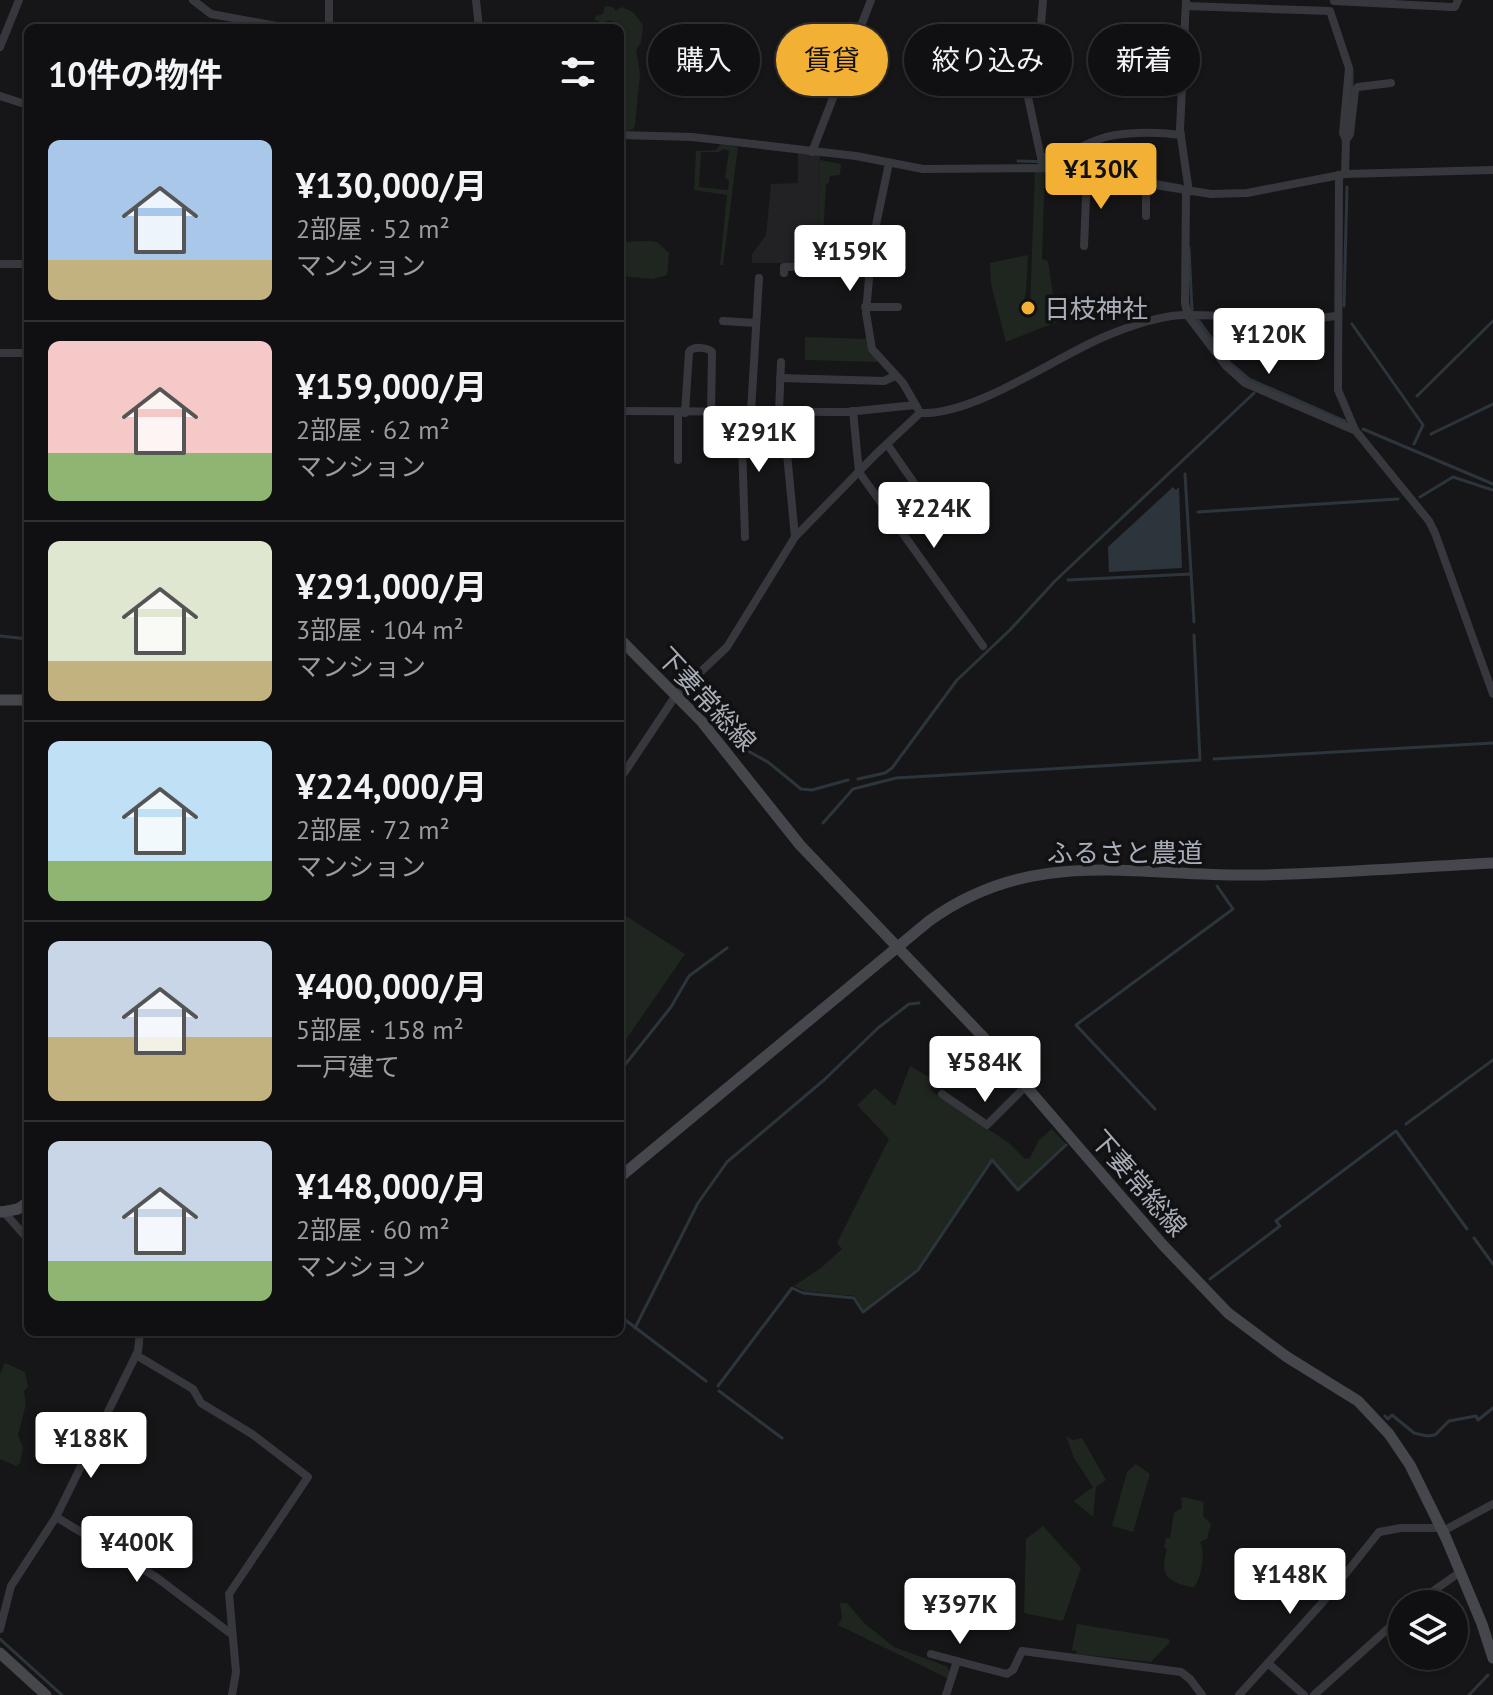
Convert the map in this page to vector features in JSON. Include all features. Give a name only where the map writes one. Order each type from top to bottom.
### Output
[{"type":"main road","name":"下妻常総線","points":[[624,643],[737,762],[783,825],[1026,1086],[1162,1244],[1228,1313],[1287,1357],[1358,1401],[1380,1422],[1403,1453],[1442,1530],[1493,1658]]},
{"type":"main road","points":[[0,700],[24,700]]},
{"type":"main road","name":"ふるさと農道","points":[[624,1174],[929,921],[967,897],[998,884],[1044,872],[1080,870],[1252,876],[1493,863]]},
{"type":"main road","points":[[1,1210],[18,1209],[24,1205]]},
{"type":"main road","points":[[0,1653],[46,1695]]},
{"type":"street","points":[[0,47],[19,0]]},
{"type":"street","points":[[193,0],[211,14],[265,24]]},
{"type":"street","points":[[329,0],[329,24]]},
{"type":"street","points":[[476,0],[479,24]]},
{"type":"street","points":[[812,152],[871,0]]},
{"type":"street","points":[[1043,0],[1040,37],[1026,58],[1023,74],[1043,162]]},
{"type":"street","points":[[1355,430],[1245,383],[1226,366],[1188,316],[1185,303],[1187,192],[1181,135],[1186,3],[1455,7],[1458,0]]},
{"type":"street","points":[[1332,4],[1349,68],[1343,133],[1346,140]]},
{"type":"street","points":[[1391,83],[1355,90],[1350,134],[1346,140],[1336,316],[1338,390],[1355,430],[1429,521],[1493,694]]},
{"type":"street","points":[[0,96],[24,104]]},
{"type":"street","points":[[624,135],[693,137],[946,170],[1043,162],[1106,137],[1159,133],[1181,135]]},
{"type":"street","points":[[1043,162],[1087,174],[1187,192],[1241,194],[1342,175],[1493,170]]},
{"type":"street","points":[[889,163],[869,266],[865,307],[872,349],[903,383],[918,409]]},
{"type":"street","points":[[1084,246],[1087,174]]},
{"type":"street","points":[[1146,184],[1146,216]]},
{"type":"street","points":[[0,264],[24,264]]},
{"type":"street","points":[[784,273],[784,267],[869,266]]},
{"type":"street","points":[[745,537],[746,412],[756,352],[754,337],[759,278]]},
{"type":"street","points":[[865,307],[898,307]]},
{"type":"street","points":[[624,411],[711,413],[918,409],[940,413],[969,404],[1101,338],[1167,317],[1336,316]]},
{"type":"street","points":[[723,321],[756,323]]},
{"type":"street","points":[[678,460],[689,352],[694,348],[712,352],[711,413]]},
{"type":"street","points":[[0,353],[24,353]]},
{"type":"street","points":[[781,362],[781,412],[795,537]]},
{"type":"street","points":[[780,378],[884,381],[895,376]]},
{"type":"street","points":[[624,773],[676,695],[727,647],[795,537],[918,409]]},
{"type":"street","points":[[853,411],[859,472],[983,646]]},
{"type":"street","points":[[887,444],[921,493]]},
{"type":"street","points":[[942,1094],[987,1125],[1026,1086]]},
{"type":"street","points":[[1,1210],[24,1235]]},
{"type":"street","points":[[0,1629],[11,1586],[56,1517],[136,1355],[139,1336]]},
{"type":"street","points":[[136,1355],[193,1389],[201,1403],[252,1434],[308,1477],[229,1594],[230,1633],[236,1672],[232,1695]]},
{"type":"street","points":[[1239,1695],[1322,1603],[1379,1532],[1401,1528],[1442,1530],[1493,1504]]},
{"type":"street","points":[[56,1517],[156,1577],[230,1633]]},
{"type":"street","points":[[1435,1590],[1460,1572]]},
{"type":"street","points":[[1314,1695],[1388,1629]]},
{"type":"street","points":[[931,1654],[1007,1674],[1022,1651],[1141,1665],[1181,1672],[1202,1695]]},
{"type":"street","points":[[946,1695],[957,1661]]},
{"type":"street","points":[[1268,1663],[1304,1695]]},
{"type":"shaded area","points":[[605,6],[613,7],[616,11],[622,7],[633,12],[643,25],[641,43],[636,50],[640,74],[635,125],[626,132],[624,24],[614,24],[610,20],[600,24],[594,20],[603,14]]},
{"type":"shaded area","points":[[721,144],[738,147],[723,265],[720,265],[727,195],[694,190],[696,151],[716,150]],"holes":[[[729,151],[725,178],[729,180],[728,190],[699,187],[701,152]]]},
{"type":"shaded area","points":[[798,150],[820,153],[817,263],[752,263],[752,254],[766,235],[771,184],[798,183]]},
{"type":"shaded area","points":[[820,160],[841,164],[840,175],[830,176],[826,184],[822,254],[833,254],[836,236],[834,261],[817,263]]},
{"type":"shaded area","points":[[1035,171],[1045,171],[1042,259],[1048,261],[1057,322],[1006,342],[991,284],[990,263],[1028,255],[1024,299],[1025,308],[1030,309]]},
{"type":"shaded area","points":[[624,242],[657,242],[669,253],[667,275],[653,279],[624,276]]},
{"type":"shaded area","points":[[805,337],[867,339],[880,362],[805,360]]},
{"type":"shaded area","points":[[1173,487],[1176,490],[1179,487],[1182,568],[1109,572],[1108,547]]},
{"type":"shaded area","points":[[624,915],[685,954],[624,1042]]},
{"type":"shaded area","points":[[910,1066],[934,1080],[930,1089],[934,1093],[1009,1143],[1025,1159],[1030,1158],[1039,1140],[1052,1129],[1066,1144],[1018,1189],[992,1159],[918,1268],[863,1310],[855,1296],[805,1291],[794,1286],[842,1249],[837,1243],[889,1139],[857,1105],[875,1088],[895,1106]]},
{"type":"shaded area","points":[[5,1363],[25,1372],[28,1387],[24,1391],[26,1404],[18,1435],[23,1448],[20,1463],[16,1466],[0,1459],[0,1374]]},
{"type":"shaded area","points":[[1066,1436],[1073,1440],[1082,1438],[1106,1480],[1096,1487],[1093,1517],[1074,1501],[1093,1487],[1074,1458]]},
{"type":"shaded area","points":[[1136,1464],[1150,1474],[1133,1532],[1112,1526],[1127,1472]]},
{"type":"shaded area","points":[[1181,1498],[1204,1502],[1203,1516],[1211,1524],[1207,1539],[1200,1542],[1202,1565],[1194,1588],[1173,1581],[1165,1573],[1164,1566],[1166,1538],[1170,1538],[1174,1513],[1182,1508]]},
{"type":"shaded area","points":[[1043,1526],[1081,1568],[1063,1621],[1024,1613],[1026,1539]]},
{"type":"shaded area","points":[[840,1603],[847,1603],[864,1623],[894,1647],[946,1666],[950,1672],[947,1678],[838,1625],[842,1618]]},
{"type":"shaded area","points":[[1077,1624],[1169,1639],[1170,1642],[1151,1662],[1076,1654],[1077,1651],[1072,1650]]},
{"type":"waterway","points":[[1352,70],[1352,90]]},
{"type":"waterway","points":[[1018,161],[1049,162],[1181,186]]},
{"type":"waterway","points":[[1344,306],[1347,187]]},
{"type":"waterway","points":[[1189,248],[1192,311]]},
{"type":"waterway","points":[[1198,320],[1230,363],[1249,379],[1345,421]]},
{"type":"waterway","points":[[1417,396],[1493,321]]},
{"type":"waterway","points":[[1352,324],[1423,425],[1414,444]]},
{"type":"waterway","points":[[858,779],[885,773],[892,768],[957,680],[1010,630],[1055,581],[1254,393]]},
{"type":"waterway","points":[[1431,434],[1493,404]]},
{"type":"waterway","points":[[1363,429],[1493,484]]},
{"type":"waterway","points":[[1185,474],[1194,622]]},
{"type":"waterway","points":[[1420,497],[1453,477],[1493,490]]},
{"type":"waterway","points":[[1198,512],[1398,499]]},
{"type":"waterway","points":[[1068,580],[1191,574]]},
{"type":"waterway","points":[[823,823],[853,789],[896,778],[1200,760],[1194,635]]},
{"type":"waterway","points":[[0,636],[24,639]]},
{"type":"waterway","points":[[1214,759],[1493,743]]},
{"type":"waterway","points":[[735,744],[768,762],[801,789],[812,790],[848,780]]},
{"type":"waterway","points":[[1155,1109],[1076,1025],[1233,909],[1217,886]]},
{"type":"waterway","points":[[624,1066],[671,1007],[689,976],[727,948]]},
{"type":"waterway","points":[[635,1328],[698,1203],[727,1162],[824,1080],[878,1028],[909,1004],[919,1003]]},
{"type":"waterway","points":[[1406,1124],[1493,1060]]},
{"type":"waterway","points":[[1210,1279],[1280,1226],[1276,1221],[1396,1131],[1467,1229]]},
{"type":"waterway","points":[[718,1386],[792,1288],[803,1293],[854,1298],[863,1312],[918,1270],[992,1160],[1018,1190],[1066,1145]]},
{"type":"waterway","points":[[1474,1238],[1493,1264]]},
{"type":"waterway","points":[[624,1319],[706,1381]]},
{"type":"waterway","points":[[719,1391],[782,1438]]},
{"type":"waterway","points":[[1385,1416],[1388,1419],[1392,1415],[1414,1433],[1427,1436],[1435,1435],[1449,1421],[1476,1416],[1478,1420],[1493,1408]]},
{"type":"waterway","points":[[0,1639],[62,1695]]},
{"type":"waterway","points":[[1469,1695],[1488,1675]]},
{"type":"place","name":"日枝神社","points":[[1028,308]]}]
